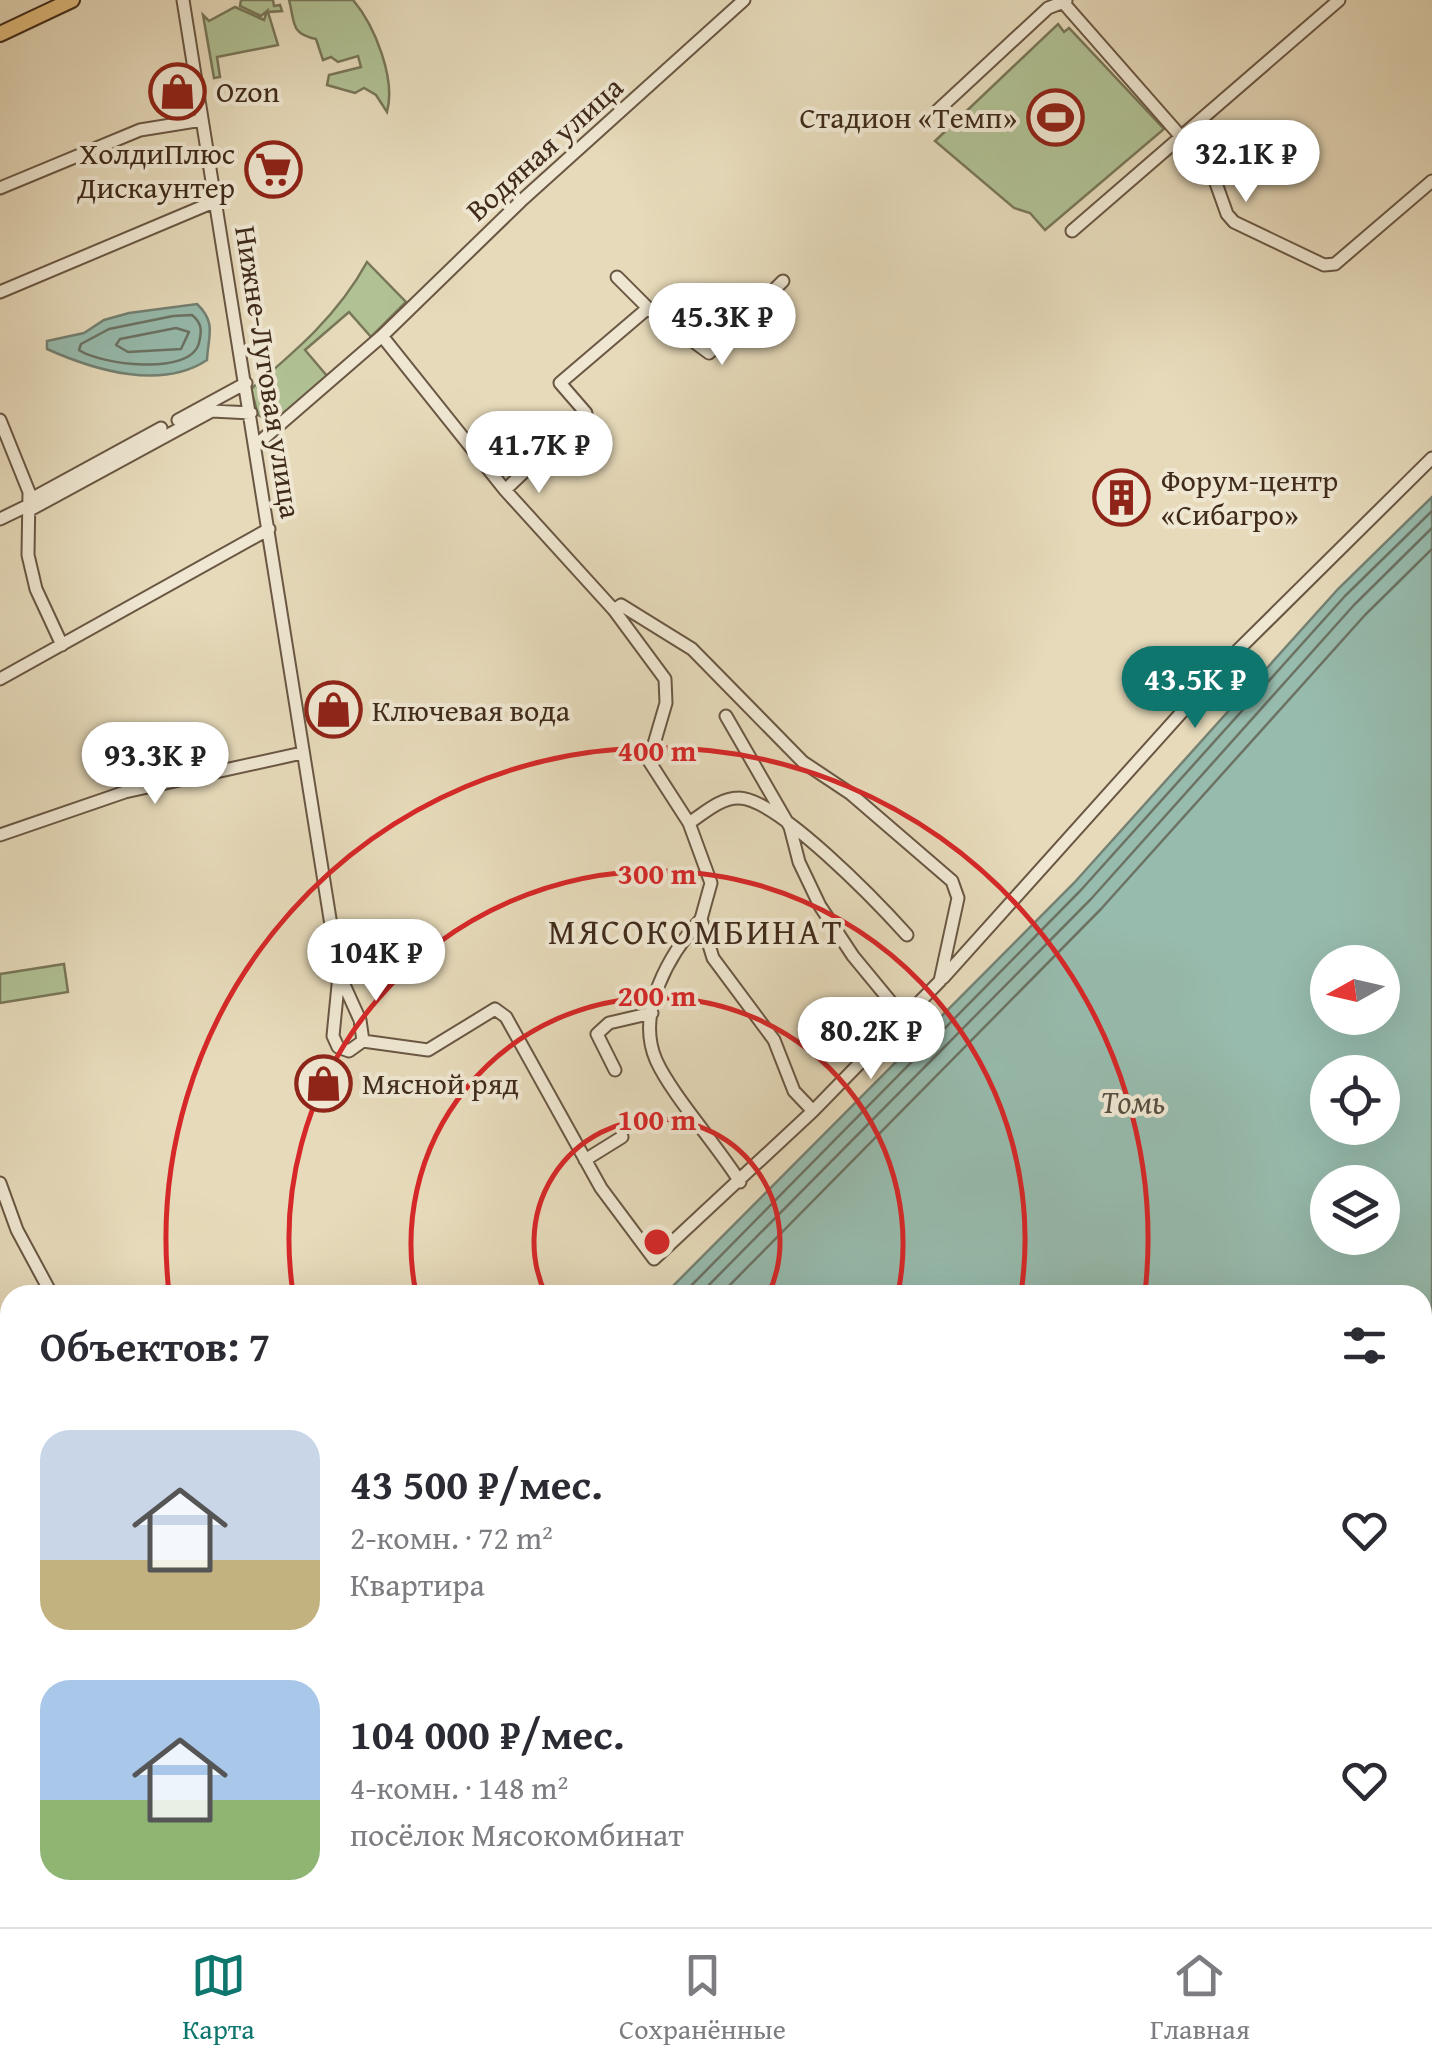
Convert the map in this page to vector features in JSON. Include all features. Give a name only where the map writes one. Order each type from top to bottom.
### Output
[{"type":"main road","points":[[0,34],[72,0]]},
{"type":"street","name":"Нижне-Луговая улица","points":[[183,0],[340,974]]},
{"type":"street","name":"Водяная улица","points":[[256,445],[382,336],[521,200],[744,0]]},
{"type":"street","points":[[1072,232],[1339,0]]},
{"type":"street","points":[[938,110],[1048,8],[1065,1],[1212,172],[1227,214],[1234,222],[1318,262],[1340,261],[1432,181]]},
{"type":"street","points":[[0,188],[140,130],[202,120]]},
{"type":"street","points":[[0,292],[216,201]]},
{"type":"street","points":[[617,276],[648,308],[709,352],[783,281]]},
{"type":"street","points":[[505,490],[586,413],[560,383],[648,308]]},
{"type":"street","points":[[382,336],[505,490],[614,610],[665,679],[666,704],[649,761],[689,822],[711,883],[701,919],[669,960],[652,1013],[657,1062],[740,1182]]},
{"type":"street","points":[[28,505],[246,383]]},
{"type":"street","points":[[0,519],[212,412],[251,413]]},
{"type":"street","points":[[0,420],[28,505],[28,555],[36,589],[62,645]]},
{"type":"street","points":[[340,974],[335,1042],[349,1051],[363,1042],[428,1050],[495,1010],[518,1035],[552,1106],[654,1260],[740,1182],[906,1019],[1234,654],[1432,458]]},
{"type":"street","points":[[0,678],[268,528]]},
{"type":"street","points":[[614,610],[621,604],[692,649],[803,762],[852,794],[952,881],[958,898],[940,982]]},
{"type":"street","points":[[726,716],[790,827],[799,862],[820,906],[853,956],[906,1019]]},
{"type":"street","points":[[0,834],[125,792],[302,752]]},
{"type":"street","points":[[689,822],[723,802],[738,798],[762,806],[833,858],[907,935]]},
{"type":"street","points":[[701,919],[713,958],[774,1040],[794,1092],[812,1112]]},
{"type":"street","points":[[340,974],[355,1005],[363,1042]]},
{"type":"street","points":[[615,1070],[597,1034],[610,1023],[652,1013]]},
{"type":"street","points":[[586,1160],[622,1137]]},
{"type":"street","points":[[0,1183],[17,1230],[47,1285]]},
{"type":"shaded area","points":[[241,0],[273,0],[274,6],[280,5],[282,11],[268,12],[278,45],[217,57],[220,77],[214,78],[203,15],[209,21],[235,7],[264,20],[267,11],[261,16],[240,6]]},
{"type":"shaded area","points":[[289,0],[353,0],[382,53],[389,84],[387,112],[376,95],[364,88],[355,93],[327,85],[329,75],[361,67],[358,56],[338,62],[331,57],[323,60],[316,39],[302,34],[295,26]]},
{"type":"shaded area","name":"Стадион «Темп»","points":[[1058,24],[1064,32],[1069,28],[1164,129],[1045,230],[1030,213],[1014,208],[935,141]]},
{"type":"shaded area","points":[[367,262],[406,302],[371,337],[349,312],[305,350],[328,377],[274,423],[258,415],[251,389],[330,315]]},
{"type":"shaded area","points":[[64,964],[68,992],[0,1003],[0,974]]},
{"type":"water","points":[[197,304],[207,317],[210,337],[207,360],[189,369],[150,376],[128,374],[47,349],[47,341],[84,333],[104,320]]},
{"type":"water","name":"Томь","points":[[1432,497],[1432,1285],[674,1285],[1074,883],[1338,589]]},
{"type":"place","name":"Ozon","points":[[177,91]]},
{"type":"place","name":"Стадион «Темп»","points":[[1056,117]]},
{"type":"place","name":"ХолдиПлюс Дискаунтер","points":[[274,170]]},
{"type":"place","name":"Форум-центр «Сибагро»","points":[[1122,497]]},
{"type":"place","name":"Ключевая вода","points":[[333,710]]},
{"type":"place","name":"Мясной ряд","points":[[323,1083]]},
{"type":"district","name":"МЯСОКОМБИНАТ","points":[[696,931]]}]
